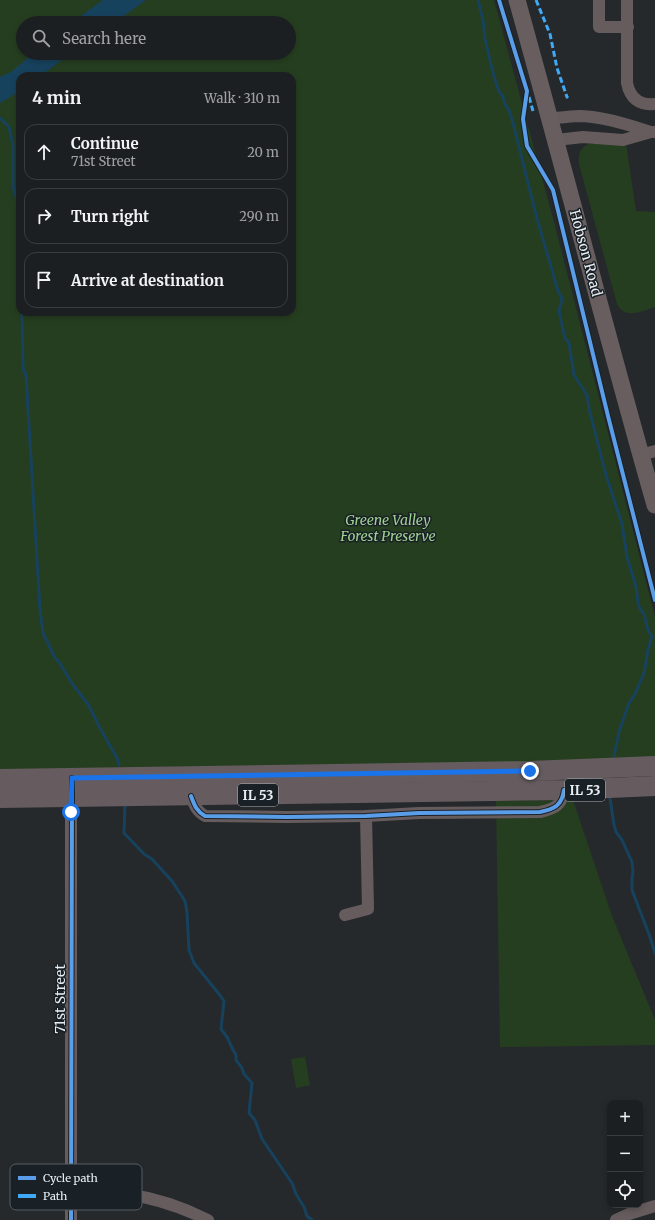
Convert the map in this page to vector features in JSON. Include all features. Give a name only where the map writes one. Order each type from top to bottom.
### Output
[{"type":"main road","name":"Hobson Road","points":[[517,0],[583,242],[648,453],[655,505]]},
{"type":"main road","name":"IL 53","points":[[0,779],[530,771],[655,766]]},
{"type":"main road","name":"IL 53","points":[[0,798],[564,790],[655,786]]},
{"type":"street","points":[[599,0],[599,27],[628,27]]},
{"type":"street","points":[[628,0],[627,83],[629,91],[633,98],[649,105],[655,104]]},
{"type":"street","points":[[550,118],[581,116],[596,118],[620,122],[653,132]]},
{"type":"street","points":[[556,140],[583,137],[623,140],[653,132]]},
{"type":"street","name":"71st Street","points":[[71,1164],[72,778]]},
{"type":"street","points":[[191,796],[195,807],[205,816],[366,816],[419,813],[540,812],[553,808],[560,803],[563,798],[564,790]]},
{"type":"street","points":[[344,915],[368,909],[366,816]]},
{"type":"street","points":[[142,1198],[179,1207],[208,1220]]},
{"type":"street","points":[[616,1220],[642,1209],[655,1206]]},
{"type":"green space","name":"Greene Valley Forest Preserve","points":[[0,0],[494,0],[555,226],[655,617],[655,758],[533,763],[0,771]]},
{"type":"green space","points":[[589,144],[626,144],[636,211],[655,212],[655,307],[639,312],[629,313],[620,309],[617,304],[579,164],[580,152]]},
{"type":"green space","points":[[573,800],[612,916],[655,1020],[655,1045],[500,1047],[496,801]]},
{"type":"green space","points":[[305,1057],[310,1085],[296,1088],[291,1059]]},
{"type":"water","points":[[103,0],[146,0],[124,16],[81,16]]},
{"type":"water","points":[[26,60],[62,60],[46,72],[16,72],[16,93],[0,103],[0,77],[11,72]]},
{"type":"waterway","points":[[478,0],[493,73],[499,92],[503,96],[505,105],[509,110],[513,123],[536,215],[558,291],[562,298],[559,311],[565,338],[569,343],[574,375],[587,395],[589,409],[606,475],[622,524],[627,557],[636,586],[638,603],[644,614],[648,630],[652,636],[644,673],[635,694],[629,703],[619,732],[614,756]]},
{"type":"waterway","points":[[0,118],[9,127],[13,145],[13,186],[16,196]]},
{"type":"waterway","points":[[22,316],[23,369],[26,375],[40,610],[43,633],[55,658],[88,704],[117,758],[119,765]]},
{"type":"waterway","points":[[610,798],[616,832],[622,840],[632,862],[632,890],[655,953]]},
{"type":"waterway","points":[[125,804],[124,833],[144,854],[152,859],[172,881],[185,901],[189,950],[194,963],[224,1001],[221,1029],[227,1037],[236,1055],[236,1060],[242,1068],[244,1074],[252,1083],[249,1113],[255,1120],[262,1139],[292,1183],[307,1216],[312,1220]]},
{"type":"marked path","points":[[536,0],[550,34],[557,68],[568,98]]},
{"type":"marked path","points":[[529,97],[533,111]]},
{"type":"cycle path","points":[[499,0],[527,91],[523,119],[527,146],[553,190],[655,600]]},
{"type":"cycle path","points":[[71,1164],[72,778]]},
{"type":"cycle path","points":[[191,796],[197,810],[205,816],[366,816],[419,813],[540,812],[557,806],[562,799],[564,790]]},
{"type":"cycle path","points":[[71,1210],[71,1220]]},
{"type":"route","points":[[71,812],[72,778],[530,771]]}]
